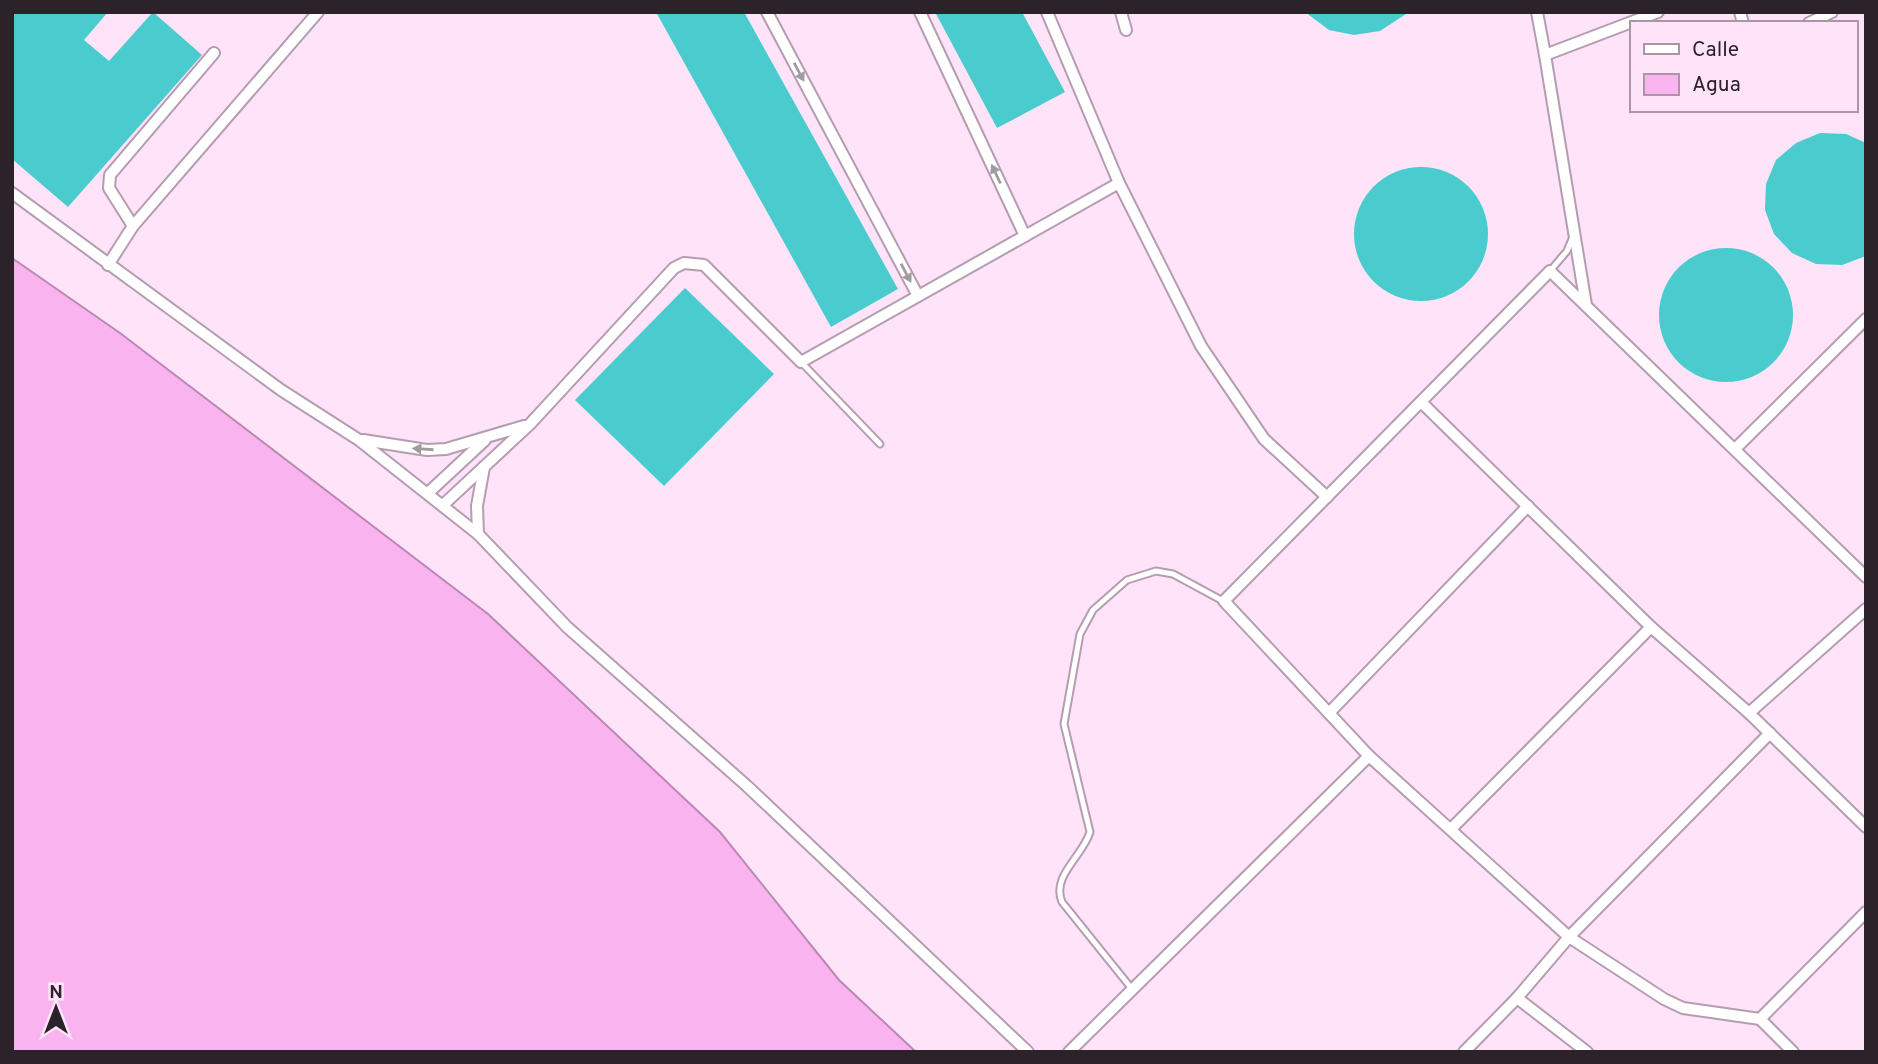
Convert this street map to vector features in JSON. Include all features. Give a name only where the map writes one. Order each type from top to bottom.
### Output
[{"type":"street","points":[[108,265],[133,226],[317,12]]},
{"type":"street","points":[[767,12],[918,296]]},
{"type":"street","points":[[920,12],[1025,236]]},
{"type":"street","points":[[1047,12],[1119,183],[1201,346],[1264,439],[1327,497]]},
{"type":"street","points":[[1121,12],[1126,30]]},
{"type":"street","points":[[1537,12],[1586,305]]},
{"type":"street","points":[[1634,21],[1658,12]]},
{"type":"street","points":[[1813,21],[1832,12]]},
{"type":"street","points":[[1545,55],[1630,23]]},
{"type":"street","points":[[133,226],[109,188],[110,175],[214,54]]},
{"type":"street","points":[[443,505],[530,424],[674,268],[684,263],[704,265],[801,362],[1119,183]]},
{"type":"street","points":[[12,193],[281,390],[359,440],[478,534],[567,627],[747,786],[1028,1052]]},
{"type":"street","points":[[1793,1052],[1760,1020],[1683,1007],[1664,999],[1569,937],[1369,756],[1224,601],[1550,271],[1866,577]]},
{"type":"street","points":[[1735,449],[1866,319]]},
{"type":"street","points":[[1421,401],[1651,627],[1749,713],[1866,827]]},
{"type":"street","points":[[359,440],[427,450],[446,449],[530,424]]},
{"type":"street","points":[[428,493],[487,438]]},
{"type":"street","points":[[478,534],[477,506],[484,466]]},
{"type":"street","points":[[1329,713],[1528,506]]},
{"type":"street","points":[[1749,713],[1866,609]]},
{"type":"street","points":[[1451,829],[1651,627]]},
{"type":"street","points":[[1464,1052],[1517,998],[1569,937],[1770,733]]},
{"type":"street","points":[[1069,1052],[1369,756]]},
{"type":"street","points":[[1760,1020],[1866,912]]},
{"type":"street","points":[[1517,998],[1587,1052]]},
{"type":"lane","points":[[1550,271],[1567,251],[1574,226]]},
{"type":"lane","points":[[801,362],[880,444]]},
{"type":"lane","points":[[1132,989],[1062,902],[1058,893],[1059,882],[1087,841],[1090,832],[1064,724],[1080,634],[1093,610],[1127,580],[1156,571],[1173,573],[1224,601]]},
{"type":"water","points":[[12,258],[120,333],[488,614],[720,832],[839,980],[916,1052],[12,1052]]},
{"type":"building","points":[[12,12],[108,12],[84,40],[109,61],[153,12],[202,55],[68,207],[12,159]]},
{"type":"building","points":[[656,12],[744,12],[898,289],[831,327]]},
{"type":"building","points":[[935,12],[1022,12],[1065,92],[997,128]]},
{"type":"building","points":[[1305,12],[1409,12],[1380,31],[1354,35],[1329,30]]},
{"type":"building","points":[[1820,133],[1846,134],[1866,143],[1866,256],[1842,265],[1816,264],[1792,253],[1774,234],[1765,210],[1766,184],[1776,160],[1796,143]]},
{"type":"building","points":[[1421,167],[1446,173],[1468,187],[1482,209],[1488,234],[1482,259],[1468,281],[1446,295],[1421,301],[1396,295],[1374,281],[1360,259],[1354,234],[1360,209],[1374,187],[1396,173]]},
{"type":"building","points":[[1726,248],[1751,254],[1773,268],[1787,290],[1793,315],[1787,340],[1773,362],[1751,376],[1726,382],[1701,376],[1679,362],[1665,340],[1659,315],[1665,290],[1679,268],[1701,254]]},
{"type":"building","points":[[685,288],[774,374],[664,486],[575,400]]}]
